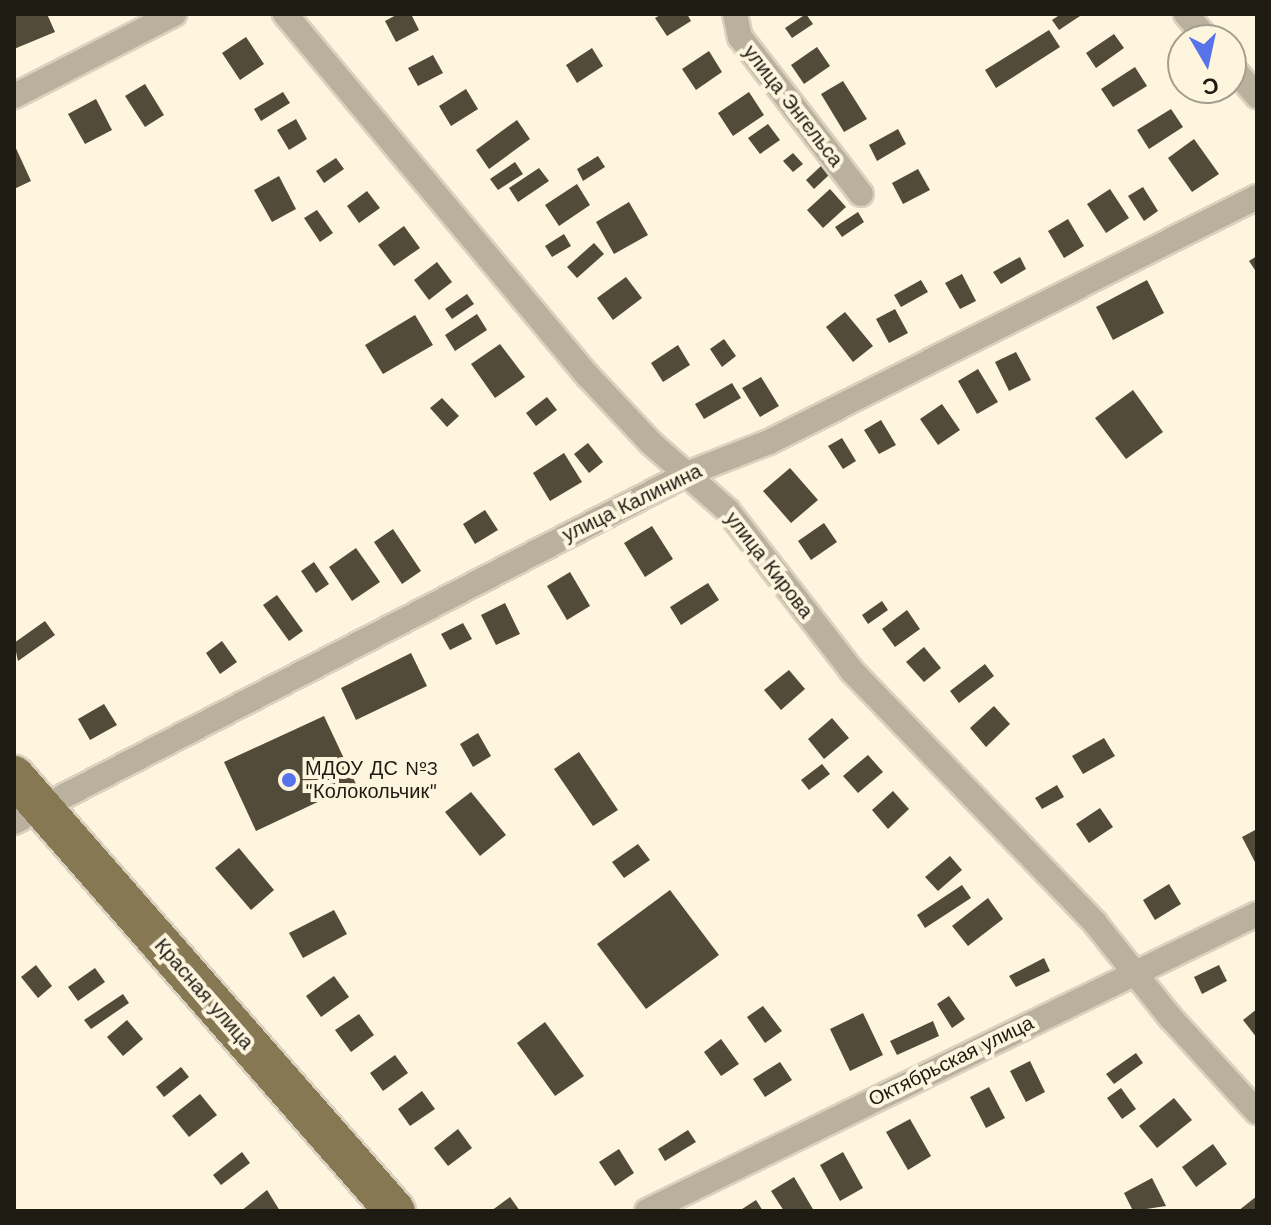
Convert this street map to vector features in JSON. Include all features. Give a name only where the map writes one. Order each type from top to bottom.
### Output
[{"type":"main road","name":"Красная улица","points":[[14,776],[28,815],[395,1211]]},
{"type":"street","points":[[14,96],[174,14]]},
{"type":"street","name":"улица Кирова","points":[[285,14],[588,376],[651,443],[689,473],[728,511],[852,671],[1095,923],[1132,973],[1257,1112]]},
{"type":"street","name":"улица Энгельса","points":[[735,14],[740,37],[861,194]]},
{"type":"street","name":"улица Калинина","points":[[28,815],[689,473],[769,442],[1257,197]]},
{"type":"street","name":"Октябрьская улица","points":[[647,1211],[1257,914]]},
{"type":"building","points":[[14,14],[47,14],[55,32],[14,49]]},
{"type":"building","points":[[398,14],[411,14],[419,30],[396,42],[385,21]]},
{"type":"building","points":[[662,14],[687,14],[691,21],[667,36],[655,18]]},
{"type":"building","points":[[806,14],[813,24],[792,38],[785,28]]},
{"type":"building","points":[[1061,14],[1083,14],[1059,30],[1052,20]]},
{"type":"building","points":[[1049,30],[1060,47],[996,88],[985,70]]},
{"type":"building","points":[[1114,34],[1124,48],[1096,68],[1086,53]]},
{"type":"building","points":[[246,37],[264,64],[240,80],[222,53]]},
{"type":"building","points":[[817,47],[830,66],[804,84],[791,65]]},
{"type":"building","points":[[592,48],[603,66],[577,83],[566,65]]},
{"type":"building","points":[[709,51],[722,72],[696,90],[682,69]]},
{"type":"building","points":[[433,55],[443,73],[418,86],[408,68]]},
{"type":"building","points":[[1135,67],[1147,86],[1113,107],[1101,89]]},
{"type":"building","points":[[843,81],[867,119],[844,132],[821,94]]},
{"type":"building","points":[[145,84],[164,115],[145,127],[125,96]]},
{"type":"building","points":[[466,89],[478,109],[451,126],[439,106]]},
{"type":"building","points":[[283,92],[290,103],[261,121],[254,109]]},
{"type":"building","points":[[749,92],[764,115],[733,136],[718,113]]},
{"type":"building","points":[[96,99],[112,130],[85,144],[68,114]]},
{"type":"building","points":[[1171,109],[1183,127],[1149,149],[1137,130]]},
{"type":"building","points":[[296,119],[307,139],[289,150],[277,130]]},
{"type":"building","points":[[517,120],[530,139],[489,169],[476,150]]},
{"type":"building","points":[[768,124],[780,140],[760,154],[748,138]]},
{"type":"building","points":[[898,129],[906,144],[877,161],[869,145]]},
{"type":"building","points":[[1194,139],[1219,174],[1192,192],[1168,158]]},
{"type":"building","points":[[14,144],[31,181],[14,189]]},
{"type":"building","points":[[793,153],[803,164],[793,172],[783,161]]},
{"type":"building","points":[[598,156],[605,167],[583,181],[577,169]]},
{"type":"building","points":[[336,158],[344,169],[324,183],[316,171]]},
{"type":"building","points":[[515,162],[523,174],[498,190],[490,179]]},
{"type":"building","points":[[821,166],[829,175],[814,189],[806,180]]},
{"type":"building","points":[[539,168],[549,181],[518,202],[509,188]]},
{"type":"building","points":[[918,169],[930,190],[903,204],[892,183]]},
{"type":"building","points":[[279,176],[296,209],[272,222],[254,190]]},
{"type":"building","points":[[577,184],[590,205],[559,226],[545,205]]},
{"type":"building","points":[[1143,187],[1158,211],[1144,221],[1128,196]]},
{"type":"building","points":[[830,189],[846,207],[823,228],[807,210]]},
{"type":"building","points":[[1110,189],[1129,218],[1106,233],[1087,204]]},
{"type":"building","points":[[367,191],[380,208],[359,223],[347,206]]},
{"type":"building","points":[[629,202],[648,235],[614,254],[596,222]]},
{"type":"building","points":[[317,210],[333,233],[320,242],[304,218]]},
{"type":"building","points":[[858,212],[864,222],[842,237],[835,227]]},
{"type":"building","points":[[1068,219],[1084,246],[1064,258],[1048,231]]},
{"type":"building","points":[[404,226],[420,248],[394,266],[378,245]]},
{"type":"building","points":[[564,234],[571,246],[552,257],[545,246]]},
{"type":"building","points":[[594,243],[604,254],[577,278],[567,267]]},
{"type":"building","points":[[1257,256],[1257,273],[1249,261]]},
{"type":"building","points":[[1020,257],[1026,269],[1001,284],[993,272]]},
{"type":"building","points":[[437,262],[452,282],[429,300],[414,280]]},
{"type":"building","points":[[962,274],[976,301],[960,309],[945,283]]},
{"type":"building","points":[[626,277],[642,298],[613,320],[597,298]]},
{"type":"building","points":[[921,280],[928,292],[901,307],[894,295]]},
{"type":"building","points":[[1147,280],[1164,313],[1113,340],[1096,307]]},
{"type":"building","points":[[467,294],[474,304],[452,319],[445,309]]},
{"type":"building","points":[[895,309],[908,333],[889,343],[876,319]]},
{"type":"building","points":[[845,312],[873,346],[853,362],[826,327]]},
{"type":"building","points":[[477,314],[487,330],[455,351],[445,335]]},
{"type":"building","points":[[415,315],[433,345],[383,374],[365,345]]},
{"type":"building","points":[[724,339],[736,356],[722,367],[710,349]]},
{"type":"building","points":[[500,344],[525,377],[495,398],[471,364]]},
{"type":"building","points":[[678,345],[690,365],[663,382],[651,363]]},
{"type":"building","points":[[1016,352],[1031,380],[1009,391],[995,362]]},
{"type":"building","points":[[978,369],[998,402],[977,414],[958,381]]},
{"type":"building","points":[[761,377],[779,406],[760,417],[742,388]]},
{"type":"building","points":[[732,383],[741,398],[704,419],[695,404]]},
{"type":"building","points":[[1133,390],[1163,432],[1126,459],[1095,418]]},
{"type":"building","points":[[547,397],[557,410],[536,426],[526,413]]},
{"type":"building","points":[[442,398],[459,416],[447,427],[430,408]]},
{"type":"building","points":[[942,404],[960,430],[938,445],[920,419]]},
{"type":"building","points":[[881,420],[896,445],[879,454],[864,430]]},
{"type":"building","points":[[842,438],[856,461],[843,469],[828,446]]},
{"type":"building","points":[[588,443],[603,462],[589,473],[574,454]]},
{"type":"building","points":[[564,453],[582,482],[550,501],[533,473]]},
{"type":"building","points":[[790,468],[818,500],[791,523],[763,491]]},
{"type":"building","points":[[485,510],[498,530],[475,544],[463,524]]},
{"type":"building","points":[[824,523],[837,542],[811,560],[798,541]]},
{"type":"building","points":[[652,526],[673,559],[645,577],[624,543]]},
{"type":"building","points":[[393,529],[421,571],[402,584],[374,542]]},
{"type":"building","points":[[356,548],[380,582],[352,601],[329,567]]},
{"type":"building","points":[[314,562],[329,584],[316,593],[301,571]]},
{"type":"building","points":[[570,572],[590,606],[567,620],[547,586]]},
{"type":"building","points":[[708,583],[719,600],[681,625],[670,607]]},
{"type":"building","points":[[277,595],[303,631],[289,641],[263,605]]},
{"type":"building","points":[[882,601],[888,610],[868,624],[862,615]]},
{"type":"building","points":[[505,603],[520,634],[496,645],[481,615]]},
{"type":"building","points":[[907,610],[920,629],[895,647],[882,629]]},
{"type":"building","points":[[45,621],[55,635],[18,661],[14,643]]},
{"type":"building","points":[[463,623],[472,639],[450,650],[441,634]]},
{"type":"building","points":[[222,641],[237,662],[220,674],[206,653]]},
{"type":"building","points":[[924,647],[941,668],[924,682],[906,662]]},
{"type":"building","points":[[411,653],[427,686],[356,720],[341,688]]},
{"type":"building","points":[[985,664],[994,676],[959,703],[950,691]]},
{"type":"building","points":[[789,670],[805,689],[781,710],[764,690]]},
{"type":"building","points":[[104,704],[117,725],[90,740],[78,719]]},
{"type":"building","points":[[994,706],[1010,724],[986,747],[970,728]]},
{"type":"building","points":[[324,716],[356,784],[256,831],[224,762]]},
{"type":"building","points":[[832,718],[849,738],[824,759],[808,739]]},
{"type":"building","points":[[478,733],[491,756],[473,767],[460,744]]},
{"type":"building","points":[[1104,738],[1115,756],[1083,774],[1072,756]]},
{"type":"building","points":[[579,752],[618,810],[593,826],[554,769]]},
{"type":"building","points":[[868,755],[883,772],[858,793],[843,776]]},
{"type":"building","points":[[822,764],[830,774],[809,790],[801,780]]},
{"type":"building","points":[[1057,785],[1064,797],[1042,809],[1035,798]]},
{"type":"building","points":[[893,791],[909,809],[888,829],[872,810]]},
{"type":"building","points":[[471,792],[506,835],[480,856],[445,812]]},
{"type":"building","points":[[1100,808],[1113,827],[1089,843],[1076,824]]},
{"type":"building","points":[[1257,829],[1257,866],[1242,837]]},
{"type":"building","points":[[638,844],[650,860],[624,878],[612,862]]},
{"type":"building","points":[[239,848],[274,890],[251,910],[215,868]]},
{"type":"building","points":[[950,856],[962,870],[938,891],[925,877]]},
{"type":"building","points":[[1169,884],[1181,904],[1155,920],[1143,900]]},
{"type":"building","points":[[962,885],[971,898],[925,928],[917,915]]},
{"type":"building","points":[[670,890],[719,955],[646,1009],[597,944]]},
{"type":"building","points":[[988,898],[1003,919],[968,946],[952,926]]},
{"type":"building","points":[[334,910],[347,934],[303,958],[289,933]]},
{"type":"building","points":[[1044,958],[1050,971],[1016,987],[1009,976]]},
{"type":"building","points":[[36,965],[52,986],[38,998],[21,977]]},
{"type":"building","points":[[1219,965],[1227,981],[1202,994],[1194,977]]},
{"type":"building","points":[[95,968],[105,982],[78,1001],[68,987]]},
{"type":"building","points":[[334,976],[349,997],[321,1017],[306,996]]},
{"type":"building","points":[[123,994],[129,1003],[91,1029],[84,1020]]},
{"type":"building","points":[[949,996],[965,1019],[952,1028],[937,1004]]},
{"type":"building","points":[[763,1006],[782,1031],[765,1043],[747,1017]]},
{"type":"building","points":[[1257,1009],[1257,1038],[1243,1020]]},
{"type":"building","points":[[863,1013],[883,1055],[850,1071],[830,1029]]},
{"type":"building","points":[[359,1014],[374,1035],[351,1052],[335,1030]]},
{"type":"building","points":[[127,1020],[143,1039],[123,1056],[107,1037]]},
{"type":"building","points":[[933,1021],[939,1036],[897,1055],[890,1041]]},
{"type":"building","points":[[545,1022],[584,1076],[555,1096],[517,1043]]},
{"type":"building","points":[[721,1039],[739,1064],[721,1076],[704,1052]]},
{"type":"building","points":[[1136,1053],[1143,1063],[1114,1084],[1106,1074]]},
{"type":"building","points":[[395,1055],[408,1073],[383,1091],[370,1073]]},
{"type":"building","points":[[1030,1061],[1045,1092],[1026,1102],[1010,1071]]},
{"type":"building","points":[[780,1062],[792,1080],[765,1097],[753,1079]]},
{"type":"building","points":[[181,1067],[189,1077],[164,1097],[156,1087]]},
{"type":"building","points":[[989,1087],[1005,1118],[986,1128],[970,1097]]},
{"type":"building","points":[[1121,1088],[1136,1109],[1122,1119],[1107,1098]]},
{"type":"building","points":[[422,1091],[435,1109],[410,1126],[398,1109]]},
{"type":"building","points":[[200,1094],[217,1115],[189,1137],[172,1116]]},
{"type":"building","points":[[1174,1098],[1192,1120],[1157,1148],[1139,1126]]},
{"type":"building","points":[[910,1119],[931,1156],[908,1170],[886,1132]]},
{"type":"building","points":[[458,1129],[472,1148],[448,1166],[434,1148]]},
{"type":"building","points":[[688,1130],[696,1142],[665,1161],[658,1149]]},
{"type":"building","points":[[1213,1144],[1227,1164],[1196,1187],[1182,1167]]},
{"type":"building","points":[[619,1149],[634,1173],[615,1186],[599,1162]]},
{"type":"building","points":[[242,1152],[250,1163],[221,1185],[213,1175]]},
{"type":"building","points":[[843,1152],[863,1188],[840,1201],[820,1165]]},
{"type":"building","points":[[794,1177],[814,1211],[784,1211],[771,1191]]},
{"type":"building","points":[[1152,1178],[1166,1206],[1133,1211],[1124,1193]]},
{"type":"building","points":[[267,1190],[280,1211],[241,1211]]},
{"type":"building","points":[[1257,1196],[1257,1211],[1238,1211]]},
{"type":"building","points":[[510,1197],[520,1211],[491,1211]]},
{"type":"building","points":[[756,1200],[763,1211],[739,1211]]},
{"type":"place","name":"МДОУ ДС №3 \"Колокольчик\"","points":[[289,780]]}]
